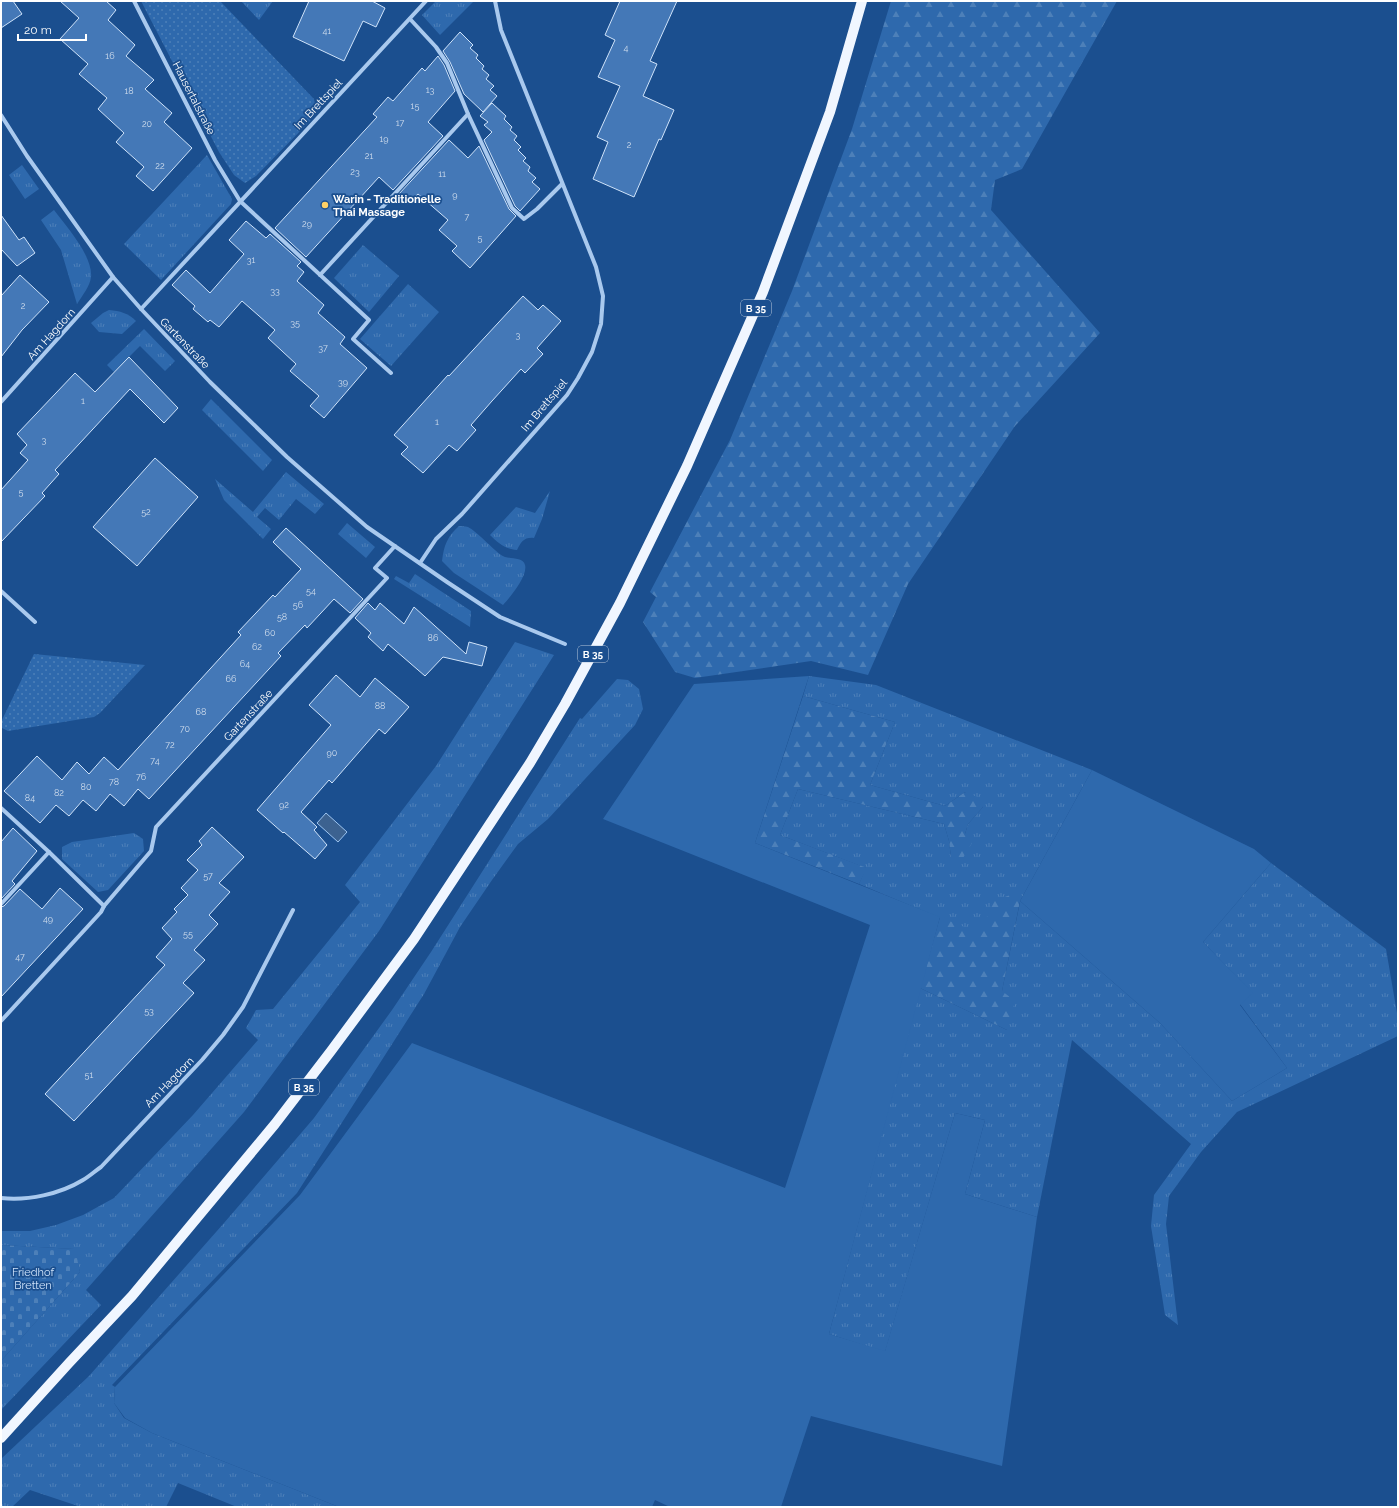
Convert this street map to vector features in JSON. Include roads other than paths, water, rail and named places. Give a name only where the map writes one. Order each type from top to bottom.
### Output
[{"type":"main road","name":"B 35","points":[[1,1438],[132,1296],[275,1124],[327,1057],[414,939],[530,763],[565,704],[620,603],[688,466],[763,292],[830,112],[862,1]]},
{"type":"street","name":"Hausertalstraße","points":[[134,1],[215,160],[240,201]]},
{"type":"street","name":"Im Brettspiel","points":[[141,309],[426,1]]},
{"type":"street","name":"Im Brettspiel","points":[[420,563],[436,539],[462,514],[567,395],[592,352],[601,324],[604,296],[596,267],[501,30],[495,1]]},
{"type":"street","points":[[410,19],[436,47],[446,64],[512,208],[524,219],[537,209],[562,184]]},
{"type":"street","points":[[320,275],[468,114]]},
{"type":"street","name":"Gartenstraße","points":[[1,115],[27,156],[113,277],[210,382],[292,462],[367,527],[500,617],[565,644]]},
{"type":"street","points":[[240,201],[369,320],[353,340],[390,373]]},
{"type":"street","name":"Am Hagdorn","points":[[1,402],[113,277]]},
{"type":"street","name":"Gartenstraße","points":[[104,906],[151,851],[156,827],[387,578],[375,568],[395,546]]},
{"type":"street","points":[[1,591],[35,622]]},
{"type":"street","points":[[1,808],[49,852],[104,906],[101,912],[1,1021]]},
{"type":"street","points":[[1,904],[49,852]]},
{"type":"street","name":"Am Hagdorn","points":[[1,1198],[35,1197],[58,1192],[83,1180],[101,1167],[202,1060],[223,1035],[243,1007],[293,910]]},
{"type":"place","name":"Warin - Traditionelle Thai Massage","points":[[325,205]]},
{"type":"park label","name":"Friedhof Bretten","points":[[33,1278]]}]
